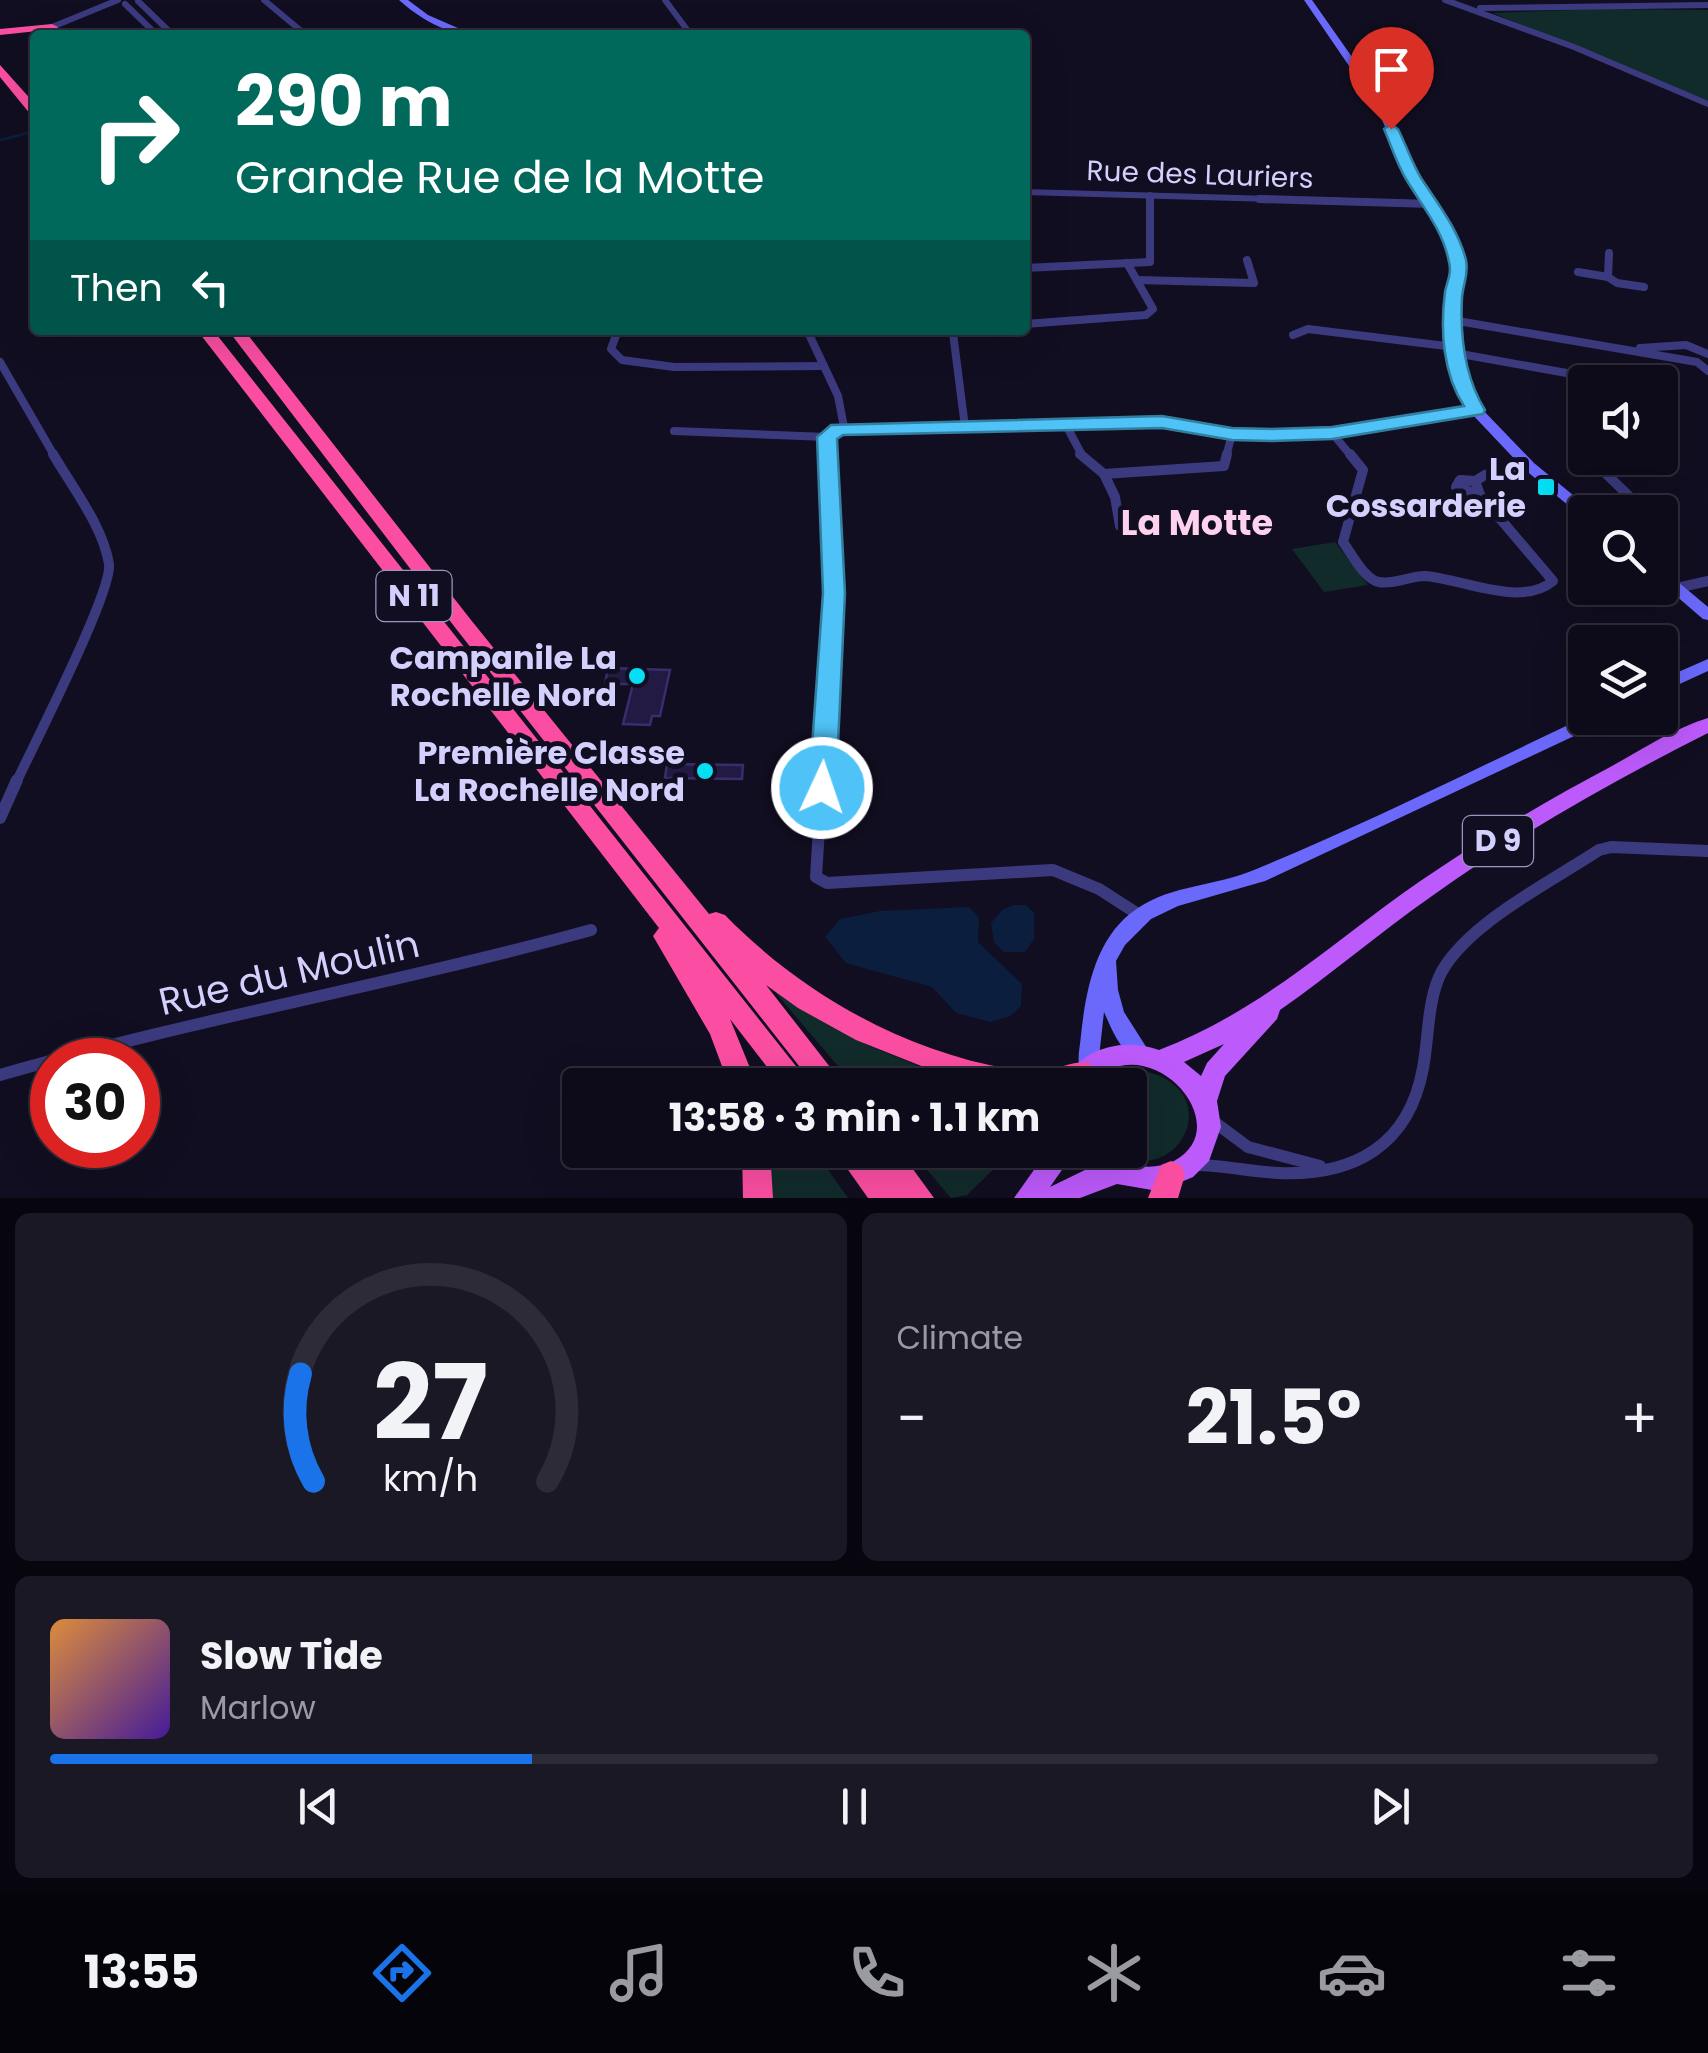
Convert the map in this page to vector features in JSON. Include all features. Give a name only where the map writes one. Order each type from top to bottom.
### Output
[{"type":"highway","points":[[0,32],[52,26]]},
{"type":"highway","points":[[0,53],[30,90]]},
{"type":"highway","points":[[0,68],[30,106]]},
{"type":"highway","name":"N 11","points":[[209,335],[784,1068]]},
{"type":"highway","name":"N 11","points":[[228,335],[416,564],[817,1068]]},
{"type":"highway","points":[[240,335],[416,564]]},
{"type":"highway","name":"N 11","points":[[652,858],[784,984],[833,1016],[964,1068]]},
{"type":"highway","points":[[623,863],[722,1030],[737,1068]]},
{"type":"highway","points":[[757,1168],[758,1198]]},
{"type":"highway","points":[[862,1168],[886,1198]]},
{"type":"highway","points":[[895,1168],[919,1198]]},
{"type":"main road","name":"D 9","points":[[1150,1056],[1205,1044],[1486,848],[1708,725]]},
{"type":"main road","name":"D 9","points":[[1206,1108],[1210,1080],[1222,1061],[1301,980]]},
{"type":"main road","points":[[1092,1068],[1112,1055],[1150,1056],[1187,1077],[1206,1108],[1207,1138],[1174,1179],[1138,1178],[1111,1168]]},
{"type":"main road","points":[[1026,1198],[1049,1168]]},
{"type":"main road","points":[[1055,1198],[1087,1181],[1116,1172]]},
{"type":"street","points":[[52,26],[138,0],[168,30]]},
{"type":"street","points":[[264,0],[300,30]]},
{"type":"street","points":[[404,0],[425,17],[458,30]]},
{"type":"street","points":[[665,0],[688,30]]},
{"type":"street","points":[[1308,0],[1380,104],[1413,178],[1433,204],[1459,270],[1452,320],[1463,390],[1476,410],[1530,466],[1568,498]]},
{"type":"street","points":[[1446,0],[1708,104]]},
{"type":"street","points":[[118,3],[151,30]]},
{"type":"street","points":[[1474,8],[1708,5]]},
{"type":"street","name":"Rue des Lauriers","points":[[1030,192],[1433,204]]},
{"type":"street","points":[[1030,268],[1150,262],[1150,195]]},
{"type":"street","points":[[1608,277],[1609,253]]},
{"type":"street","points":[[1137,280],[1254,284],[1247,260]]},
{"type":"street","points":[[1030,324],[1146,316],[1153,309],[1127,263]]},
{"type":"street","points":[[1578,272],[1644,287]]},
{"type":"street","points":[[1452,320],[1697,362],[1699,368],[1708,372]]},
{"type":"street","points":[[1293,334],[1308,329],[1455,350],[1568,372]]},
{"type":"street","points":[[616,335],[611,349],[622,360],[674,367],[824,366]]},
{"type":"street","points":[[809,335],[838,396],[844,427]]},
{"type":"street","points":[[953,335],[965,428]]},
{"type":"street","points":[[1619,349],[1686,345],[1708,354]]},
{"type":"street","points":[[0,362],[100,536],[110,568],[99,604],[0,818]]},
{"type":"street","points":[[674,431],[827,437],[844,427],[1162,422],[1232,434],[1332,433],[1476,410]]},
{"type":"street","points":[[1067,426],[1069,437],[1088,463],[1104,474],[1115,496],[1120,526]]},
{"type":"street","points":[[1332,433],[1363,470],[1343,542],[1372,580],[1380,583],[1422,576],[1509,591],[1541,591],[1552,581],[1480,495],[1475,481]]},
{"type":"street","points":[[1104,474],[1224,466],[1232,434]]},
{"type":"street","points":[[827,437],[834,593],[815,868],[818,880],[1053,870],[1099,889],[1140,916]]},
{"type":"street","points":[[1480,495],[1456,487],[1460,480],[1475,481],[1485,475],[1530,466]]},
{"type":"street","points":[[1607,475],[1628,495]]},
{"type":"street","points":[[1678,588],[1708,581]]},
{"type":"street","points":[[1678,589],[1708,614]]},
{"type":"street","points":[[1678,678],[1708,664]]},
{"type":"street","points":[[1082,1068],[1094,996],[1120,938],[1140,916],[1172,901],[1255,878],[1568,732]]},
{"type":"street","points":[[1174,1179],[1292,1173],[1367,1154],[1406,1126],[1419,1100],[1440,977],[1460,947],[1478,931],[1599,850],[1611,847],[1708,851]]},
{"type":"street","name":"Rue du Moulin","points":[[0,1075],[70,1054],[494,957],[591,930]]},
{"type":"street","points":[[1110,956],[1108,985],[1116,1018],[1150,1056]]},
{"type":"street","points":[[1206,1108],[1248,1147],[1285,1160],[1326,1167]]},
{"type":"green space","points":[[1708,10],[1708,101],[1493,13]]},
{"type":"green space","points":[[1335,542],[1368,585],[1324,592],[1292,549]]},
{"type":"green space","points":[[770,986],[867,1045],[923,1068],[840,1068]]},
{"type":"green space","points":[[1147,1073],[1158,1075],[1179,1090],[1188,1109],[1187,1129],[1177,1146],[1159,1158],[1147,1159]]},
{"type":"green space","points":[[767,1168],[827,1168],[848,1198],[770,1198]]},
{"type":"green space","points":[[925,1168],[995,1168],[967,1195],[951,1198]]},
{"type":"water","points":[[1026,905],[1034,913],[1034,939],[1025,952],[1004,952],[994,942],[991,923],[1002,910]]},
{"type":"water","points":[[969,907],[979,917],[978,942],[1022,984],[1021,1006],[1010,1016],[991,1022],[956,1013],[932,987],[846,963],[825,937],[840,919],[880,911]]},
{"type":"building","points":[[608,668],[670,670],[660,716],[652,716],[650,725],[623,724],[633,684],[605,684]]},
{"type":"building","name":"Première Classe La Rochelle Nord","points":[[667,764],[743,765],[742,779],[665,778]]},
{"type":"waterway","points":[[0,140],[28,133]]},
{"type":"place","name":"La Cossarderie","points":[[1546,487]]},
{"type":"place","name":"Campanile La Rochelle Nord","points":[[637,676]]},
{"type":"place","name":"Première Classe La Rochelle Nord","points":[[705,771]]},
{"type":"district","name":"La Motte","points":[[1197,523]]},
{"type":"route","points":[[822,788],[834,593],[827,437],[838,430],[1162,422],[1204,426],[1232,434],[1272,435],[1332,433],[1476,410],[1463,390],[1454,352],[1452,320],[1454,286],[1459,277],[1457,260],[1433,204],[1413,178],[1391,129]]}]
